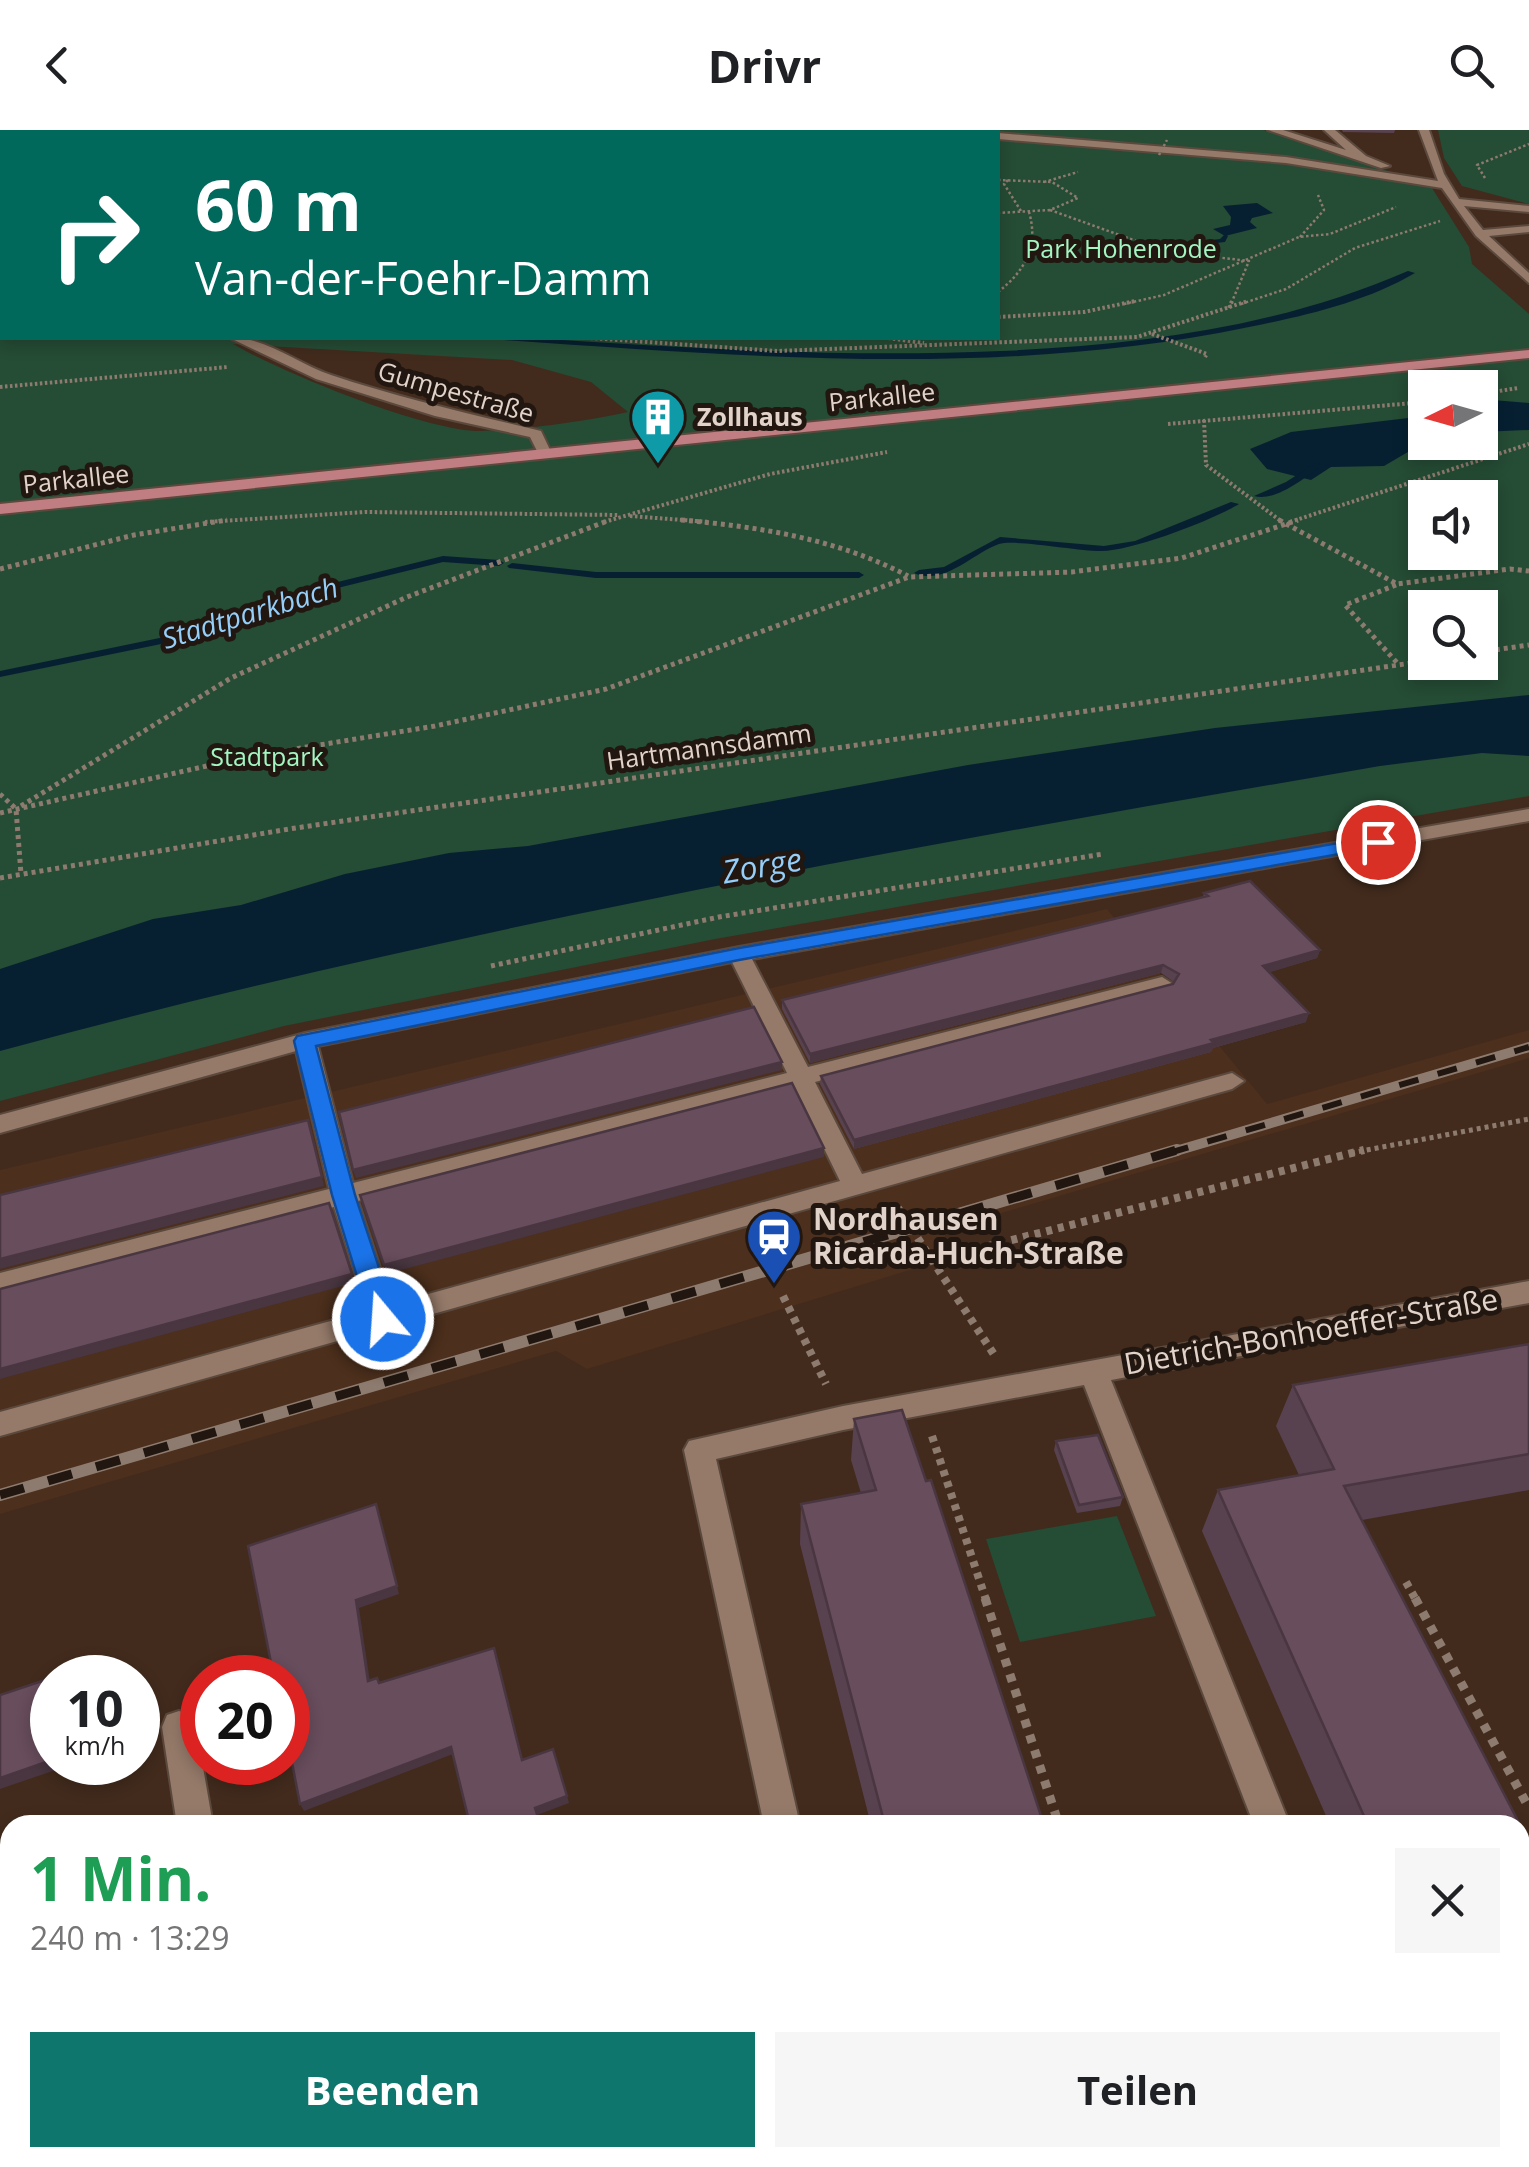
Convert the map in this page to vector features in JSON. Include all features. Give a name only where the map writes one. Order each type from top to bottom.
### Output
[{"type":"main road","name":"Parkallee","points":[[0,509],[1529,354]]},
{"type":"street","points":[[1274,130],[1447,186]]},
{"type":"street","points":[[1329,130],[1362,158]]},
{"type":"street","points":[[1424,130],[1430,157],[1491,250],[1529,278]]},
{"type":"street","points":[[1000,136],[1286,160],[1447,186]]},
{"type":"street","points":[[1462,207],[1529,209]]},
{"type":"street","points":[[1480,234],[1529,228]]},
{"type":"street","name":"Gumpestraße","points":[[240,340],[287,361],[440,412],[536,434],[545,454]]},
{"type":"street","points":[[0,1124],[304,1041],[739,954],[1529,816]]},
{"type":"street","points":[[739,954],[798,1076],[867,1184]]},
{"type":"street","points":[[0,1284],[1162,984]]},
{"type":"street","points":[[304,1041],[343,1195],[383,1319]]},
{"type":"street","points":[[0,1424],[1232,1081]]},
{"type":"street","name":"Dietrich-Bonhoeffer-Straße","points":[[780,1815],[698,1450],[843,1418],[1529,1292]]},
{"type":"street","name":"Dietrich-Bonhoeffer-Straße","points":[[1093,1371],[1268,1815]]},
{"type":"street","points":[[189,1785],[193,1815]]},
{"type":"path","points":[[1159,155],[1167,140]]},
{"type":"path","points":[[1484,182],[1486,176],[1476,165],[1529,144]]},
{"type":"path","points":[[1154,160],[1169,160]]},
{"type":"path","points":[[1044,182],[1086,170]]},
{"type":"path","points":[[1000,178],[1072,189],[1078,198],[1050,210],[1000,212]]},
{"type":"path","points":[[1010,178],[1004,184],[1022,212]]},
{"type":"path","points":[[1299,238],[1324,210],[1320,197],[1312,191]]},
{"type":"path","points":[[1000,317],[1084,312],[1164,295],[1299,238],[1330,234],[1384,215],[1401,204],[1391,197]]},
{"type":"path","points":[[619,340],[777,351],[1092,341],[1150,334],[1286,289],[1355,248],[1462,207]]},
{"type":"path","points":[[1050,210],[1164,251],[1249,261]]},
{"type":"path","points":[[1000,290],[1022,272],[1034,242],[1029,212]]},
{"type":"path","points":[[1229,308],[1249,261]]},
{"type":"path","points":[[1150,334],[1207,354],[1193,372],[1207,386],[1206,465],[1286,525],[1397,584]]},
{"type":"path","points":[[902,340],[945,346]]},
{"type":"path","points":[[0,387],[287,361]]},
{"type":"path","points":[[1498,391],[1529,386]]},
{"type":"path","points":[[1151,424],[1408,404]]},
{"type":"path","points":[[0,812],[246,758],[434,726],[606,690],[909,577],[1072,572],[1182,558],[1529,444]]},
{"type":"path","points":[[16,809],[190,702],[278,655],[407,597],[623,515],[770,474],[900,450]]},
{"type":"path","points":[[0,569],[93,543],[215,521],[305,516],[623,515],[691,520],[844,546],[876,556],[909,577]]},
{"type":"path","points":[[1398,665],[1345,605],[1397,584],[1529,571]]},
{"type":"path","points":[[1498,649],[1529,645]]},
{"type":"path","name":"Hartmannsdamm","points":[[0,878],[290,828],[1408,664]]},
{"type":"path","points":[[0,794],[16,809],[21,874]]},
{"type":"path","points":[[930,1261],[1333,1156],[1529,1119]]},
{"type":"path","points":[[867,1184],[930,1261],[1016,1386]]},
{"type":"path","points":[[782,1296],[843,1418]]},
{"type":"path","points":[[922,1404],[1056,1815]]},
{"type":"path","points":[[1406,1582],[1529,1808]]},
{"type":"shaded area","points":[[1107,909],[1267,1104],[1529,1030],[1529,1058],[944,1230],[949,1258],[587,1369],[556,1351],[0,1514],[0,1170]]},
{"type":"green space","name":"Stadtpark","points":[[1000,130],[1264,130],[1394,173],[1404,182],[1432,188],[1469,247],[1472,264],[1529,314],[1529,796],[715,939],[284,1026],[0,1101],[0,340],[1000,340]],"holes":[[[233,344],[512,360],[591,382],[628,412],[517,429],[457,429],[391,411],[318,384]]]},
{"type":"green space","points":[[1438,130],[1529,130],[1529,204],[1462,186],[1444,158]]},
{"type":"green space","points":[[1117,1516],[1156,1616],[1020,1642],[986,1539]]},
{"type":"water","points":[[1257,203],[1273,213],[1252,218],[1250,222],[1257,228],[1225,236],[1213,229],[1230,225],[1231,217],[1223,206]]},
{"type":"water","points":[[1498,400],[1529,403],[1529,430],[1498,431]]},
{"type":"water","points":[[1408,418],[1408,452],[1384,466],[1331,467],[1311,480],[1267,469],[1250,449],[1291,432]]},
{"type":"water","name":"Zorge","points":[[1529,695],[1529,756],[1482,753],[1380,766],[860,858],[342,966],[0,1051],[0,969],[153,919],[241,905],[345,874],[449,853],[528,846],[968,765],[1215,728]]},
{"type":"building","points":[[1250,881],[1320,950],[1263,966],[1309,1013],[1211,1040],[1214,1043],[854,1140],[821,1076],[1173,984],[1179,974],[1163,965],[810,1054],[782,1000],[1208,896],[1204,893]]},
{"type":"building","points":[[754,1007],[782,1062],[353,1170],[339,1112]]},
{"type":"building","points":[[792,1083],[824,1148],[384,1265],[360,1195]]},
{"type":"building","points":[[308,1120],[322,1177],[0,1259],[0,1195]]},
{"type":"building","points":[[329,1203],[352,1274],[0,1369],[0,1289]]},
{"type":"building","points":[[1529,1344],[1529,1454],[1344,1486],[1515,1815],[1364,1815],[1218,1490],[1334,1469],[1293,1385]]},
{"type":"building","points":[[902,1410],[926,1481],[931,1480],[1041,1815],[882,1815],[801,1504],[876,1490],[854,1419]]},
{"type":"building","points":[[1098,1435],[1123,1497],[1079,1505],[1056,1441]]},
{"type":"building","points":[[376,1504],[397,1586],[356,1600],[368,1681],[377,1678],[379,1683],[494,1648],[522,1760],[553,1749],[567,1796],[535,1808],[537,1815],[468,1815],[451,1747],[300,1804],[296,1785],[310,1785],[310,1655],[269,1655],[248,1546]]},
{"type":"building","points":[[30,1685],[30,1768],[0,1778],[0,1695]]},
{"type":"waterway","points":[[1177,251],[1188,244],[1223,241],[1225,236]]},
{"type":"waterway","points":[[535,340],[811,355],[1041,351],[1156,341],[1268,321],[1340,301],[1411,273]]},
{"type":"waterway","name":"Stadtparkbach","points":[[1259,496],[1289,484],[1317,465]]},
{"type":"waterway","name":"Stadtparkbach","points":[[919,573],[946,570],[1000,540],[1104,549],[1137,543],[1234,504]]},
{"type":"waterway","name":"Stadtparkbach","points":[[0,674],[206,632],[297,595],[443,559],[499,563]]},
{"type":"waterway","name":"Stadtparkbach","points":[[512,566],[596,575],[859,575]]},
{"type":"railway","points":[[1169,1153],[1529,1047]]},
{"type":"railway","points":[[0,1495],[1177,1150]]},
{"type":"place","name":"Zollhaus","points":[[658,466]]},
{"type":"place","name":"Nordhausen Ricarda-Huch-Straße","points":[[774,1286]]},
{"type":"route","points":[[383,1319],[343,1195],[304,1041],[739,954],[1378,842]]},
{"type":"park label","name":"Park Hohenrode","points":[[1121,249]]}]
